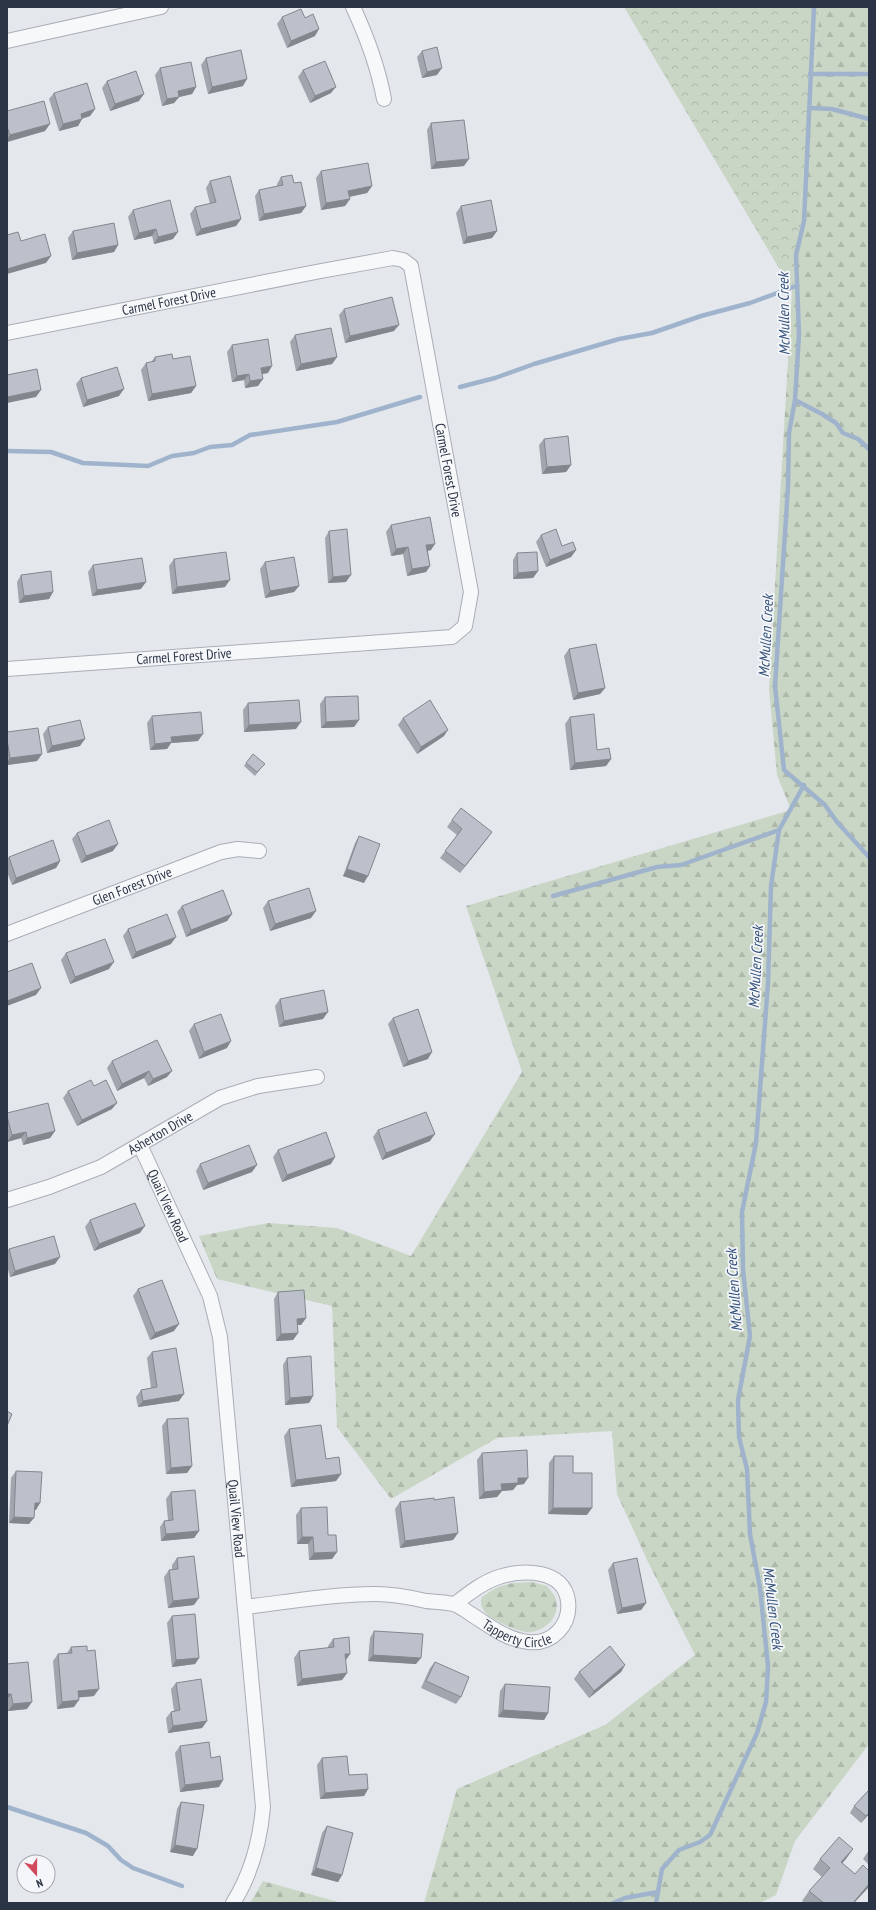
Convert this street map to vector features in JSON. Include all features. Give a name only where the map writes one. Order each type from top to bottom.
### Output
[{"type":"street","points":[[7,41],[161,7]]},
{"type":"street","points":[[353,7],[368,40],[380,78],[384,100]]},
{"type":"street","name":"Carmel Forest Drive","points":[[7,333],[321,271],[393,258],[403,260],[411,266],[471,592],[465,626],[452,637],[7,669]]},
{"type":"street","name":"Glen Forest Drive","points":[[7,934],[209,856],[238,849],[259,851]]},
{"type":"street","name":"Asherton Drive","points":[[7,1200],[84,1175],[140,1145],[220,1098],[258,1086],[317,1077]]},
{"type":"street","name":"Quail View Road","points":[[140,1145],[210,1296],[218,1323],[263,1806],[261,1833],[254,1859],[247,1878],[233,1903]]},
{"type":"street","name":"Tapperty Circle","points":[[245,1607],[341,1596],[376,1594],[407,1596],[427,1601],[455,1604],[510,1638],[528,1643],[546,1640],[558,1633],[565,1624],[569,1606],[567,1592],[561,1584],[549,1577],[533,1573],[498,1577],[474,1589],[455,1604]]},
{"type":"green space","points":[[624,7],[820,7],[792,290]]},
{"type":"green space","points":[[820,7],[869,7],[869,1744],[795,1841],[776,1895],[760,1903],[424,1903],[457,1789],[605,1725],[695,1655],[648,1562],[617,1494],[612,1431],[497,1438],[391,1499],[337,1427],[332,1306],[217,1279],[199,1236],[268,1223],[337,1228],[411,1256],[522,1072],[466,906],[791,810],[777,775],[769,689],[792,290]]},
{"type":"green space","points":[[532,1582],[547,1586],[554,1594],[556,1599],[557,1605],[554,1617],[547,1625],[531,1632],[521,1631],[499,1622],[484,1611],[481,1604],[481,1599],[489,1592],[500,1586]]},
{"type":"green space","points":[[263,1881],[342,1903],[250,1903]]},
{"type":"building","points":[[301,9],[305,18],[313,14],[319,29],[291,41],[282,17]]},
{"type":"building","points":[[437,47],[442,68],[427,72],[422,51]]},
{"type":"building","points":[[241,50],[247,79],[212,87],[206,58]]},
{"type":"building","points":[[325,61],[336,87],[315,96],[303,70]]},
{"type":"building","points":[[191,62],[196,87],[178,91],[179,97],[167,99],[160,68]]},
{"type":"building","points":[[136,71],[144,94],[115,104],[107,81]]},
{"type":"building","points":[[87,83],[95,109],[81,114],[82,119],[63,124],[54,93]]},
{"type":"building","points":[[44,101],[50,124],[10,135],[7,127],[7,111]]},
{"type":"building","points":[[464,120],[469,159],[436,162],[431,123]]},
{"type":"building","points":[[368,163],[372,186],[348,191],[350,199],[326,203],[321,171]]},
{"type":"building","points":[[292,175],[294,183],[301,182],[306,206],[264,214],[259,190],[283,185],[281,177]]},
{"type":"building","points":[[230,176],[241,219],[201,229],[195,207],[216,202],[210,181]]},
{"type":"building","points":[[170,200],[178,232],[158,237],[156,229],[139,233],[133,210]]},
{"type":"building","points":[[491,200],[497,231],[467,237],[461,206]]},
{"type":"building","points":[[114,223],[118,245],[77,253],[73,231]]},
{"type":"building","points":[[18,232],[21,241],[45,234],[51,256],[7,269],[7,235]]},
{"type":"building","points":[[392,297],[399,325],[350,336],[344,309]]},
{"type":"building","points":[[331,328],[337,357],[301,364],[295,335]]},
{"type":"building","points":[[268,339],[272,366],[261,368],[263,379],[250,381],[249,374],[237,376],[232,345]]},
{"type":"building","points":[[172,354],[173,359],[190,356],[196,386],[152,394],[146,363],[155,361],[155,357]]},
{"type":"building","points":[[117,367],[124,389],[87,400],[81,378]]},
{"type":"building","points":[[37,369],[41,390],[7,397],[7,375]]},
{"type":"building","points":[[568,436],[571,465],[547,467],[544,439]]},
{"type":"building","points":[[430,517],[435,544],[426,545],[430,566],[412,569],[408,547],[396,549],[391,525]]},
{"type":"building","points":[[347,529],[351,575],[333,577],[329,531]]},
{"type":"building","points":[[556,529],[562,546],[573,542],[576,550],[550,560],[541,535]]},
{"type":"building","points":[[226,552],[230,580],[177,587],[174,559]]},
{"type":"building","points":[[537,552],[538,571],[518,573],[517,553]]},
{"type":"building","points":[[294,557],[299,586],[270,591],[265,562]]},
{"type":"building","points":[[142,558],[146,582],[97,590],[93,565]]},
{"type":"building","points":[[51,571],[53,592],[24,596],[21,575]]},
{"type":"building","points":[[596,644],[605,688],[578,693],[569,649]]},
{"type":"building","points":[[358,696],[359,720],[326,722],[325,697]]},
{"type":"building","points":[[299,700],[301,722],[249,725],[248,703]]},
{"type":"building","points":[[430,700],[448,730],[421,747],[403,718]]},
{"type":"building","points":[[201,712],[203,734],[171,737],[172,742],[155,744],[152,716]]},
{"type":"building","points":[[594,714],[597,750],[609,748],[611,759],[575,763],[570,717]]},
{"type":"building","points":[[80,720],[85,739],[52,746],[48,727]]},
{"type":"building","points":[[38,728],[42,754],[10,758],[7,732]]},
{"type":"building","points":[[253,754],[265,764],[257,772],[246,763]]},
{"type":"building","points":[[461,808],[492,832],[465,866],[445,851],[462,829],[452,820]]},
{"type":"building","points":[[109,820],[118,844],[86,856],[77,833]]},
{"type":"building","points":[[359,836],[380,844],[368,876],[347,869]]},
{"type":"building","points":[[53,840],[60,861],[16,878],[9,857]]},
{"type":"building","points":[[309,888],[316,911],[275,924],[268,901]]},
{"type":"building","points":[[223,890],[232,914],[191,930],[182,906]]},
{"type":"building","points":[[167,914],[176,937],[136,952],[128,929]]},
{"type":"building","points":[[105,939],[114,962],[75,977],[66,953]]},
{"type":"building","points":[[32,963],[41,988],[7,1001],[7,972]]},
{"type":"building","points":[[324,990],[328,1012],[284,1021],[280,999]]},
{"type":"building","points":[[418,1009],[432,1052],[408,1061],[393,1018]]},
{"type":"building","points":[[221,1014],[231,1041],[204,1052],[194,1024]]},
{"type":"building","points":[[157,1040],[172,1071],[153,1079],[149,1071],[122,1084],[112,1061]]},
{"type":"building","points":[[91,1080],[94,1086],[106,1080],[117,1103],[82,1120],[68,1091]]},
{"type":"building","points":[[48,1103],[55,1131],[27,1138],[26,1132],[12,1135],[7,1113]]},
{"type":"building","points":[[426,1112],[435,1134],[386,1153],[378,1130]]},
{"type":"building","points":[[326,1132],[335,1157],[287,1175],[278,1150]]},
{"type":"building","points":[[249,1145],[257,1165],[208,1183],[200,1164]]},
{"type":"building","points":[[135,1203],[145,1226],[99,1244],[90,1220]]},
{"type":"building","points":[[54,1236],[60,1257],[15,1271],[9,1249]]},
{"type":"building","points":[[162,1280],[179,1324],[155,1333],[138,1289]]},
{"type":"building","points":[[304,1290],[306,1318],[297,1319],[298,1333],[281,1334],[278,1292]]},
{"type":"building","points":[[176,1348],[184,1394],[143,1401],[141,1390],[157,1387],[152,1352]]},
{"type":"building","points":[[311,1356],[313,1396],[290,1398],[287,1358]]},
{"type":"building","points":[[7,1411],[12,1414],[7,1426]]},
{"type":"building","points":[[188,1418],[192,1466],[171,1468],[167,1419]]},
{"type":"building","points":[[321,1425],[326,1459],[339,1457],[341,1474],[296,1480],[289,1429]]},
{"type":"building","points":[[527,1450],[528,1478],[518,1478],[518,1483],[501,1484],[502,1490],[484,1492],[482,1453]]},
{"type":"building","points":[[554,1456],[573,1456],[573,1473],[592,1473],[592,1508],[553,1508]]},
{"type":"building","points":[[16,1471],[42,1472],[40,1503],[35,1503],[34,1518],[14,1517]]},
{"type":"building","points":[[195,1490],[199,1531],[166,1534],[164,1521],[173,1520],[171,1492]]},
{"type":"building","points":[[454,1497],[458,1533],[405,1541],[400,1502]]},
{"type":"building","points":[[327,1507],[328,1535],[336,1535],[337,1552],[314,1553],[313,1537],[302,1537],[301,1508]]},
{"type":"building","points":[[194,1556],[199,1598],[173,1601],[169,1570],[178,1569],[177,1558]]},
{"type":"building","points":[[637,1558],[646,1603],[622,1608],[613,1563]]},
{"type":"building","points":[[195,1614],[199,1658],[176,1660],[172,1616]]},
{"type":"building","points":[[374,1631],[423,1634],[421,1658],[373,1655]]},
{"type":"building","points":[[349,1637],[350,1654],[345,1654],[347,1673],[302,1679],[299,1651],[334,1647],[333,1639]]},
{"type":"building","points":[[87,1646],[87,1651],[95,1650],[99,1689],[78,1691],[79,1700],[62,1702],[58,1654],[72,1653],[71,1647]]},
{"type":"building","points":[[610,1646],[625,1665],[594,1691],[579,1672]]},
{"type":"building","points":[[28,1662],[32,1702],[13,1704],[11,1694],[7,1694],[7,1664]]},
{"type":"building","points":[[435,1662],[469,1677],[461,1697],[426,1681]]},
{"type":"building","points":[[201,1679],[207,1721],[173,1726],[171,1712],[180,1710],[176,1683]]},
{"type":"building","points":[[505,1684],[550,1687],[548,1713],[503,1710]]},
{"type":"building","points":[[209,1742],[211,1758],[220,1756],[223,1780],[185,1785],[180,1746]]},
{"type":"building","points":[[347,1756],[349,1775],[367,1774],[368,1789],[325,1793],[322,1758]]},
{"type":"building","points":[[869,1790],[869,1813],[866,1816],[854,1806]]},
{"type":"building","points":[[181,1802],[204,1805],[197,1849],[175,1845]]},
{"type":"building","points":[[327,1826],[353,1833],[342,1875],[316,1868]]},
{"type":"building","points":[[839,1837],[853,1849],[841,1862],[855,1874],[863,1865],[869,1871],[869,1884],[853,1903],[824,1903],[809,1891],[830,1868],[820,1859]]},
{"type":"waterway","name":"McMullen Creek","points":[[814,7],[804,221],[796,255],[799,334],[795,400],[789,433],[788,487],[775,686],[784,770],[825,805],[837,822],[869,857]]},
{"type":"waterway","points":[[810,74],[869,74]]},
{"type":"waterway","points":[[809,108],[832,109],[869,119]]},
{"type":"waterway","points":[[460,387],[495,378],[534,364],[619,339],[652,333],[701,316],[750,303],[796,286]]},
{"type":"waterway","points":[[7,451],[51,452],[83,463],[148,466],[172,456],[194,453],[210,447],[232,445],[250,435],[337,422],[420,397]]},
{"type":"waterway","points":[[795,400],[836,423],[843,433],[858,439],[869,449]]},
{"type":"waterway","name":"McMullen Creek","points":[[656,1903],[662,1869],[679,1850],[700,1842],[710,1835],[757,1733],[766,1702],[768,1666],[760,1588],[750,1534],[747,1469],[739,1437],[738,1400],[750,1336],[743,1269],[742,1212],[756,1143],[768,983],[771,886],[779,830],[804,785]]},
{"type":"waterway","points":[[553,896],[657,867],[681,865],[779,830]]},
{"type":"waterway","points":[[7,1807],[86,1833],[108,1846],[121,1860],[133,1868],[182,1886]]},
{"type":"waterway","points":[[613,1903],[625,1898],[658,1892]]}]
